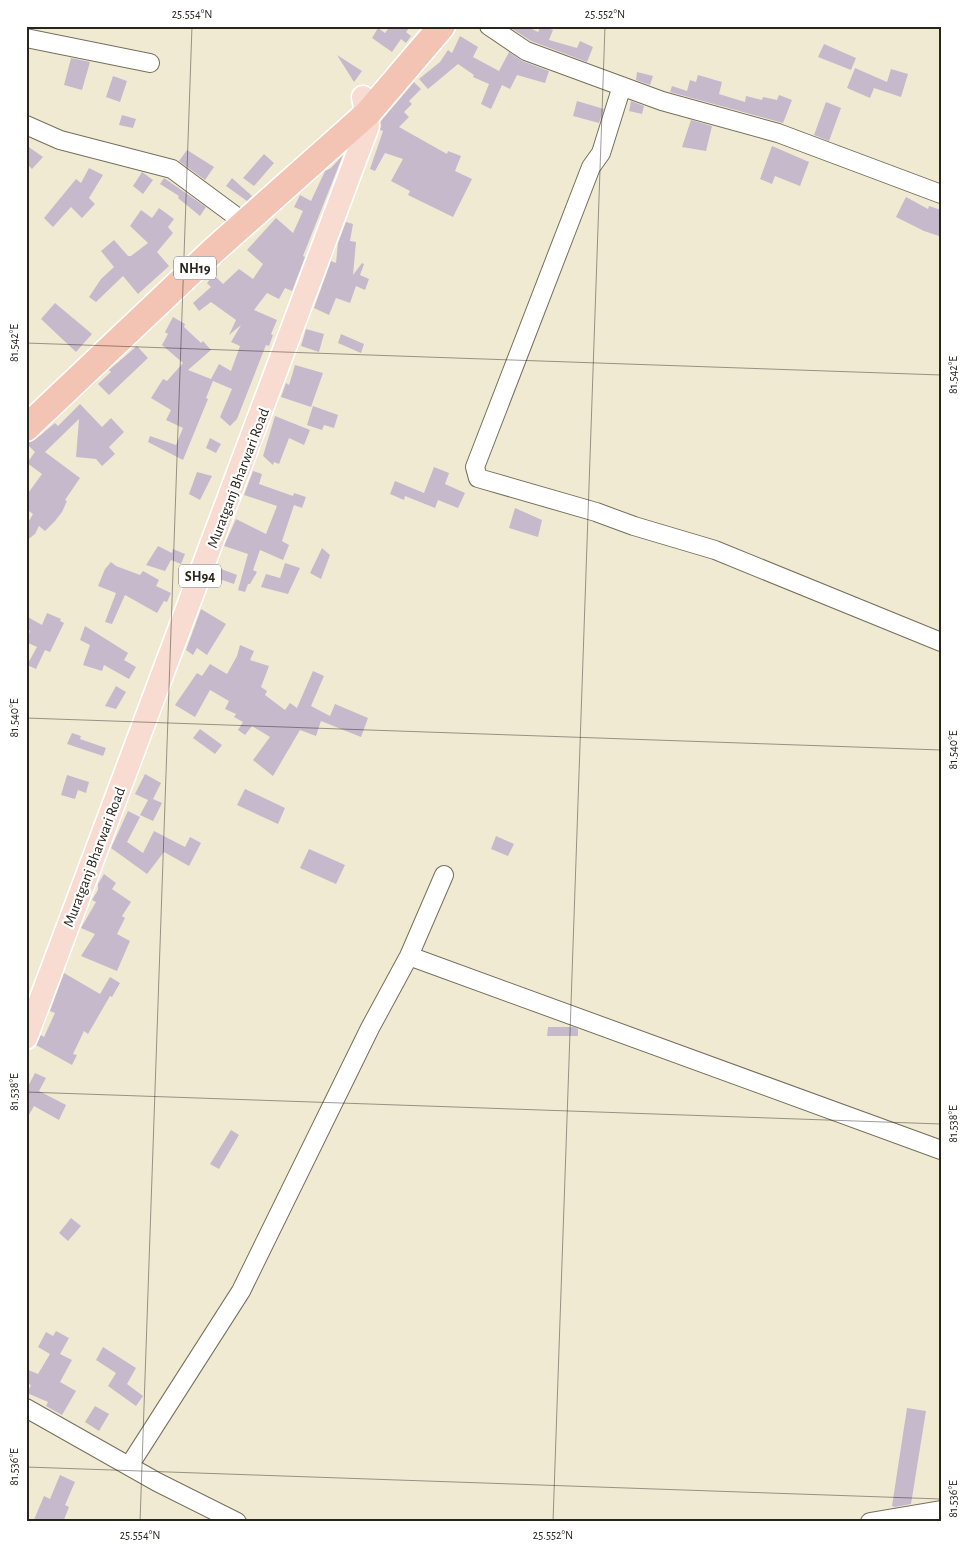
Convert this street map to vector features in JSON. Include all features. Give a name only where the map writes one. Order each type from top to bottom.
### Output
[{"type":"highway","name":"NH19","points":[[362,105],[423,26]]},
{"type":"highway","name":"NH19","points":[[26,409],[239,219],[362,105],[442,26]]},
{"type":"highway","name":"NH19","points":[[26,428],[239,219]]},
{"type":"main road","name":"Muratganj Bharwari Road","points":[[26,1038],[368,126],[362,105]]},
{"type":"street","points":[[489,26],[526,51],[662,101],[778,133],[941,194]]},
{"type":"street","points":[[26,38],[150,63]]},
{"type":"street","points":[[622,86],[601,153],[591,168],[475,467],[478,478],[596,512],[634,526],[714,550],[941,642]]},
{"type":"street","points":[[26,125],[60,140],[172,169],[239,219]]},
{"type":"street","points":[[129,1466],[241,1290],[370,1028],[409,956],[444,874]]},
{"type":"street","points":[[409,956],[941,1150]]},
{"type":"street","points":[[26,1408],[157,1482],[237,1522]]},
{"type":"street","points":[[870,1522],[941,1510]]},
{"type":"building","points":[[383,26],[411,26],[406,32],[411,36],[406,43],[401,39],[392,52],[372,38],[378,28],[385,33],[388,29]]},
{"type":"building","points":[[508,26],[526,26],[538,32],[541,26],[553,30],[549,40],[577,48],[580,41],[593,47],[587,62],[531,41]]},
{"type":"building","points":[[460,36],[478,47],[473,57],[499,71],[509,52],[522,61],[549,71],[545,83],[517,75],[510,89],[502,85],[491,109],[481,104],[489,84],[473,77],[474,75],[458,64],[428,89],[419,79],[440,62],[448,50],[452,53]]},
{"type":"building","points":[[824,44],[856,58],[851,70],[818,57]]},
{"type":"building","points":[[337,55],[362,71],[354,82]]},
{"type":"building","points":[[71,58],[90,62],[82,90],[64,85]]},
{"type":"building","points":[[855,68],[887,82],[891,69],[908,74],[901,97],[874,88],[870,98],[847,88]]},
{"type":"building","points":[[637,72],[653,76],[650,85],[636,80]]},
{"type":"building","points":[[698,75],[722,82],[719,94],[745,102],[746,96],[762,100],[763,97],[777,100],[779,95],[792,100],[783,123],[670,92],[672,86],[687,91],[690,80],[696,82]]},
{"type":"building","points":[[113,76],[127,81],[120,102],[106,97]]},
{"type":"building","points":[[414,82],[421,89],[409,101],[412,104],[404,112],[409,117],[399,127],[447,154],[448,151],[461,156],[455,171],[472,179],[453,217],[408,195],[410,191],[391,181],[403,159],[385,153],[375,171],[370,169],[383,131],[380,130],[381,121]]},
{"type":"building","points":[[577,101],[604,109],[599,123],[573,116]]},
{"type":"building","points":[[631,101],[644,106],[642,114],[629,111]]},
{"type":"building","points":[[826,102],[841,108],[829,141],[814,135]]},
{"type":"building","points":[[122,115],[136,119],[133,128],[119,125]]},
{"type":"building","points":[[691,120],[712,126],[706,151],[682,147]]},
{"type":"building","points":[[26,145],[43,157],[32,169],[26,163]]},
{"type":"building","points":[[772,146],[809,162],[800,186],[775,176],[772,184],[760,179]]},
{"type":"building","points":[[187,150],[214,167],[205,180],[179,161]]},
{"type":"building","points":[[264,154],[274,163],[254,186],[243,178]]},
{"type":"building","points":[[343,155],[303,256],[305,257],[292,291],[285,288],[279,299],[267,293],[254,310],[277,320],[271,334],[273,335],[269,346],[266,345],[237,419],[230,426],[220,417],[232,389],[213,381],[206,398],[208,399],[183,460],[148,442],[150,436],[176,445],[183,428],[166,420],[171,410],[151,398],[163,379],[167,381],[183,363],[162,345],[168,334],[165,332],[173,317],[185,324],[184,327],[201,343],[203,341],[211,350],[188,370],[211,379],[219,364],[231,371],[240,346],[231,342],[241,325],[229,335],[236,320],[211,302],[199,311],[193,303],[211,287],[207,283],[212,277],[216,277],[223,284],[239,269],[253,279],[263,264],[247,250],[276,218],[293,233],[303,211],[294,207],[300,195],[311,201],[325,171],[331,168]]},
{"type":"building","points":[[89,168],[103,175],[89,198],[95,204],[82,218],[71,207],[53,227],[44,218],[76,179],[81,183]]},
{"type":"building","points":[[142,172],[153,180],[143,194],[133,186]]},
{"type":"building","points":[[164,178],[206,207],[200,216],[178,198],[179,196],[160,184]]},
{"type":"building","points":[[232,178],[252,196],[247,201],[226,186]]},
{"type":"building","points":[[906,197],[928,209],[929,206],[941,210],[939,236],[896,217]]},
{"type":"building","points":[[159,208],[174,219],[168,227],[173,233],[157,252],[169,266],[138,294],[123,276],[96,302],[89,297],[101,279],[114,267],[101,251],[114,240],[128,256],[131,256],[148,243],[130,226],[141,210],[152,218]]},
{"type":"building","points":[[346,222],[353,224],[350,241],[356,242],[353,275],[362,263],[364,264],[360,275],[369,279],[365,290],[356,286],[350,303],[336,298],[329,315],[314,308],[331,261],[336,263],[338,243]]},
{"type":"building","points":[[55,303],[92,334],[76,352],[41,319]]},
{"type":"building","points":[[306,329],[324,334],[319,352],[301,346]]},
{"type":"building","points":[[341,334],[364,344],[361,353],[338,343]]},
{"type":"building","points":[[137,346],[148,358],[109,395],[98,384],[111,372],[109,370]]},
{"type":"building","points":[[295,365],[323,373],[311,407],[281,397],[286,383],[289,385]]},
{"type":"building","points":[[80,404],[102,427],[111,418],[124,432],[109,447],[115,454],[102,466],[96,459],[76,457],[79,419],[45,452],[80,478],[65,500],[67,501],[62,512],[55,521],[45,531],[39,526],[35,534],[26,541],[26,526],[33,514],[26,509],[26,496],[42,474],[27,463],[35,452],[26,443],[36,439],[55,423],[58,426]]},
{"type":"building","points":[[313,406],[338,415],[334,428],[324,425],[322,430],[307,425]]},
{"type":"building","points":[[275,416],[310,430],[304,445],[289,438],[279,464],[274,462],[273,465],[263,456]]},
{"type":"building","points":[[210,438],[221,444],[216,453],[206,448]]},
{"type":"building","points":[[434,467],[449,473],[445,484],[465,493],[458,508],[438,500],[435,508],[405,496],[404,500],[390,494],[395,481],[424,493]]},
{"type":"building","points":[[253,471],[262,474],[259,484],[293,496],[294,493],[306,497],[302,508],[294,505],[282,541],[289,545],[283,560],[260,550],[253,570],[257,572],[250,584],[248,584],[245,592],[238,590],[248,554],[224,546],[236,519],[266,534],[277,506],[244,495]]},
{"type":"building","points":[[197,472],[212,476],[200,500],[189,494]]},
{"type":"building","points":[[515,508],[542,520],[538,537],[509,528]]},
{"type":"building","points":[[158,546],[172,553],[173,549],[185,554],[181,564],[171,560],[165,571],[146,565]]},
{"type":"building","points":[[322,548],[330,555],[321,579],[310,573]]},
{"type":"building","points":[[111,562],[116,566],[140,575],[143,571],[159,580],[156,586],[171,593],[167,602],[164,601],[157,613],[125,595],[112,624],[105,622],[116,593],[98,586],[105,569]]},
{"type":"building","points":[[285,563],[300,568],[288,594],[261,587],[266,574],[280,578]]},
{"type":"building","points":[[216,567],[237,575],[234,584],[213,577]]},
{"type":"building","points":[[201,609],[226,624],[207,655],[197,648],[193,655],[186,650]]},
{"type":"building","points":[[47,613],[61,619],[60,621],[64,623],[50,652],[45,650],[36,669],[27,665],[37,647],[26,642],[30,631],[26,628],[26,616],[42,625]]},
{"type":"building","points":[[85,626],[128,653],[124,660],[136,667],[129,679],[104,665],[102,671],[83,665],[90,645],[80,640]]},
{"type":"building","points":[[240,645],[254,651],[250,660],[269,666],[261,687],[267,691],[265,695],[285,710],[290,703],[297,708],[313,671],[324,676],[311,706],[330,716],[335,704],[368,718],[361,737],[321,721],[316,736],[300,730],[273,776],[253,760],[270,737],[252,726],[245,735],[238,730],[243,722],[234,717],[236,714],[225,709],[229,701],[210,690],[195,717],[175,705],[197,673],[202,676],[210,664],[227,674],[237,656]]},
{"type":"building","points":[[116,686],[126,692],[116,709],[105,706]]},
{"type":"building","points":[[200,729],[222,745],[215,754],[193,738]]},
{"type":"building","points":[[72,733],[81,736],[80,739],[106,748],[103,756],[67,744]]},
{"type":"building","points":[[145,774],[161,783],[153,799],[162,803],[153,821],[140,815],[148,800],[135,794]]},
{"type":"building","points":[[67,775],[89,782],[86,793],[78,790],[75,799],[61,795]]},
{"type":"building","points":[[245,789],[285,808],[278,824],[237,805]]},
{"type":"building","points":[[128,811],[140,817],[127,842],[143,853],[154,831],[185,847],[190,837],[201,843],[189,866],[164,852],[147,874],[111,848]]},
{"type":"building","points":[[496,836],[514,844],[508,856],[491,849]]},
{"type":"building","points":[[309,849],[345,865],[336,884],[300,868]]},
{"type":"building","points":[[104,874],[116,883],[112,889],[131,902],[122,916],[125,918],[117,934],[130,941],[117,971],[81,956],[95,934],[81,928],[96,902],[92,900]]},
{"type":"building","points":[[64,973],[100,994],[110,977],[120,983],[112,997],[110,996],[88,1034],[84,1031],[73,1054],[77,1055],[72,1065],[36,1045],[41,1035],[44,1037],[55,1013],[50,1011]]},
{"type":"building","points":[[548,1027],[574,1027],[578,1029],[578,1036],[547,1036]]},
{"type":"building","points":[[35,1073],[46,1078],[39,1091],[66,1105],[59,1120],[34,1106],[26,1120],[26,1090]]},
{"type":"building","points":[[231,1130],[239,1135],[219,1169],[210,1164]]},
{"type":"building","points":[[71,1218],[81,1226],[68,1241],[59,1233]]},
{"type":"building","points":[[56,1331],[69,1338],[60,1354],[72,1360],[60,1382],[76,1391],[62,1415],[46,1406],[48,1402],[27,1393],[31,1385],[26,1383],[26,1369],[38,1374],[50,1354],[38,1347],[46,1332],[53,1336]]},
{"type":"building","points":[[103,1347],[136,1368],[127,1384],[143,1396],[136,1406],[108,1386],[116,1373],[96,1360]]},
{"type":"building","points":[[95,1406],[109,1414],[99,1431],[85,1422]]},
{"type":"building","points":[[907,1408],[926,1411],[911,1504],[895,1507],[892,1506]]},
{"type":"building","points":[[60,1475],[75,1482],[65,1505],[69,1507],[63,1522],[33,1522],[44,1496],[50,1499]]}]
